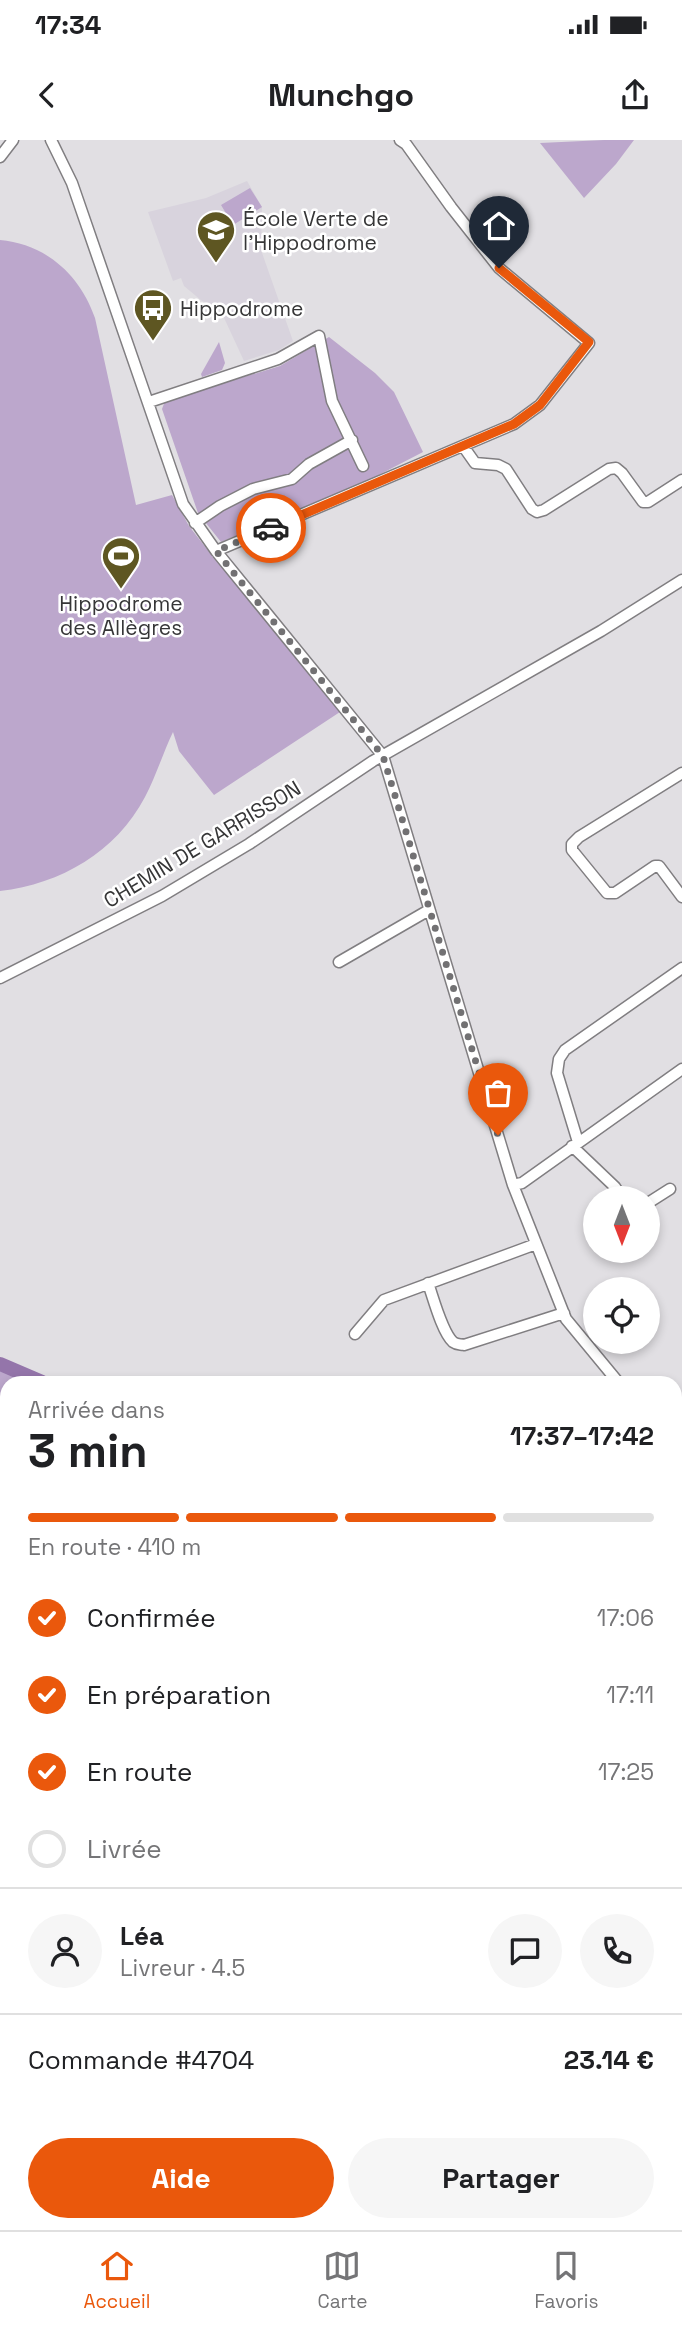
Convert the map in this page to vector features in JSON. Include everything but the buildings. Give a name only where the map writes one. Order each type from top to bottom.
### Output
[{"type":"street","points":[[0,157],[13,140]]},
{"type":"street","points":[[51,140],[72,183],[183,503],[216,551],[383,756],[513,1185],[564,1313],[613,1376]]},
{"type":"street","points":[[216,551],[514,424],[540,405],[589,342],[499,268],[406,144],[400,140]]},
{"type":"street","points":[[149,402],[278,359],[319,336],[332,401],[363,466]]},
{"type":"street","points":[[195,523],[253,489],[292,479],[309,464],[352,440]]},
{"type":"street","points":[[463,446],[475,463],[498,465],[506,469],[532,509],[537,512],[609,469],[616,468],[622,473],[643,502],[648,502],[682,480]]},
{"type":"street","name":"CHEMIN DE GARRISSON","points":[[0,978],[162,896],[249,844],[383,756],[601,631],[682,580]]},
{"type":"street","points":[[682,773],[579,837],[572,844],[572,850],[607,893],[615,893],[654,866],[659,866],[682,897]]},
{"type":"street","points":[[339,962],[429,910]]},
{"type":"street","points":[[614,1186],[575,1144],[557,1073],[559,1059],[565,1050],[682,968]]},
{"type":"street","points":[[513,1185],[522,1183],[682,1069]]},
{"type":"street","points":[[660,1195],[670,1189]]},
{"type":"street","points":[[355,1334],[384,1300],[537,1244]]},
{"type":"street","points":[[428,1283],[439,1316],[452,1341],[457,1344],[464,1345],[564,1313]]},
{"type":"shaded area","points":[[634,140],[584,198],[540,143]]},
{"type":"shaded area","name":"École Verte de l'Hippodrome","points":[[247,181],[262,207],[261,250],[293,341],[279,350],[244,361],[219,307],[202,301],[184,286],[181,278],[173,281],[148,212],[206,198]]},
{"type":"shaded area","points":[[250,188],[262,207],[233,225],[221,205]]},
{"type":"shaded area","name":"Hippodrome des Allègres","points":[[0,240],[32,248],[59,264],[80,288],[88,302],[95,318],[136,505],[172,495],[189,526],[210,553],[343,710],[214,795],[179,751],[173,732],[145,797],[119,834],[85,862],[65,873],[23,887],[0,891]]},
{"type":"shaded area","points":[[329,337],[375,373],[394,392],[423,452],[369,480],[221,542],[198,513],[162,409],[165,401],[280,366]]},
{"type":"shaded area","points":[[219,342],[225,363],[222,370],[202,377],[201,374]]},
{"type":"shaded area","points":[[0,1369],[13,1376],[0,1376]]},
{"type":"waterway","points":[[0,1364],[28,1376]]},
{"type":"way so far","points":[[271,528],[216,551],[383,756],[498,1135]]},
{"type":"place","name":"École Verte de l'Hippodrome","points":[[216,264]]},
{"type":"place","name":"Hippodrome","points":[[153,342]]},
{"type":"place","name":"Hippodrome des Allègres","points":[[121,590]]},
{"type":"route","points":[[271,528],[514,424],[540,405],[589,342],[499,268]]}]
